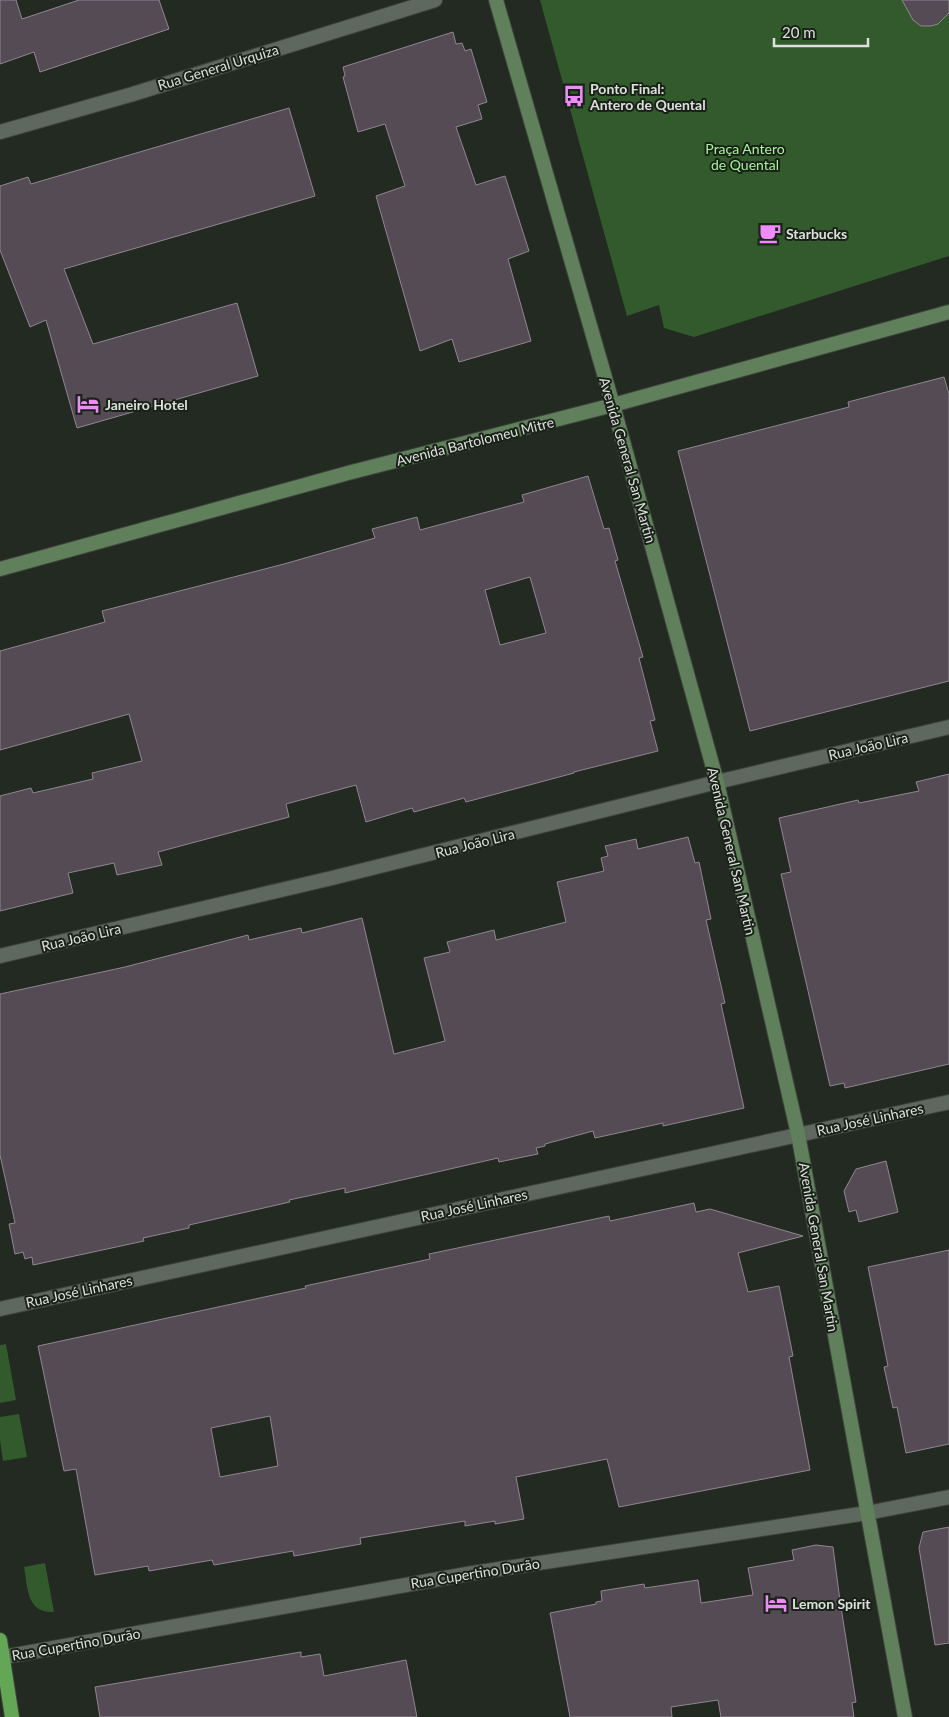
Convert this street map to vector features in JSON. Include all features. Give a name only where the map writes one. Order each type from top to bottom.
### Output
[{"type":"highway","points":[[0,1640],[12,1717]]},
{"type":"main road","name":"Avenida General San Martin","points":[[496,0],[613,405],[717,782],[798,1134],[905,1717]]},
{"type":"main road","name":"Avenida Bartolomeu Mitre","points":[[0,569],[338,476],[613,405],[949,312]]},
{"type":"street","name":"Rua General Urquiza","points":[[0,132],[133,94],[435,0]]},
{"type":"street","name":"Rua João Lira","points":[[0,956],[332,878],[717,782],[949,727]]},
{"type":"street","name":"Rua José Linhares","points":[[0,1309],[949,1102]]},
{"type":"street","name":"Rua Cupertino Durão","points":[[3,1657],[467,1574],[867,1513],[949,1497]]},
{"type":"green space","name":"Praça Antero de Quental","points":[[540,0],[949,0],[949,256],[694,337],[664,328],[659,305],[627,316]]},
{"type":"green space","points":[[6,1344],[16,1400],[0,1403],[0,1345]]},
{"type":"green space","points":[[19,1414],[27,1457],[3,1461],[0,1440],[0,1417]]},
{"type":"green space","points":[[45,1563],[54,1612],[45,1611],[33,1604],[26,1583],[24,1567]]},
{"type":"building","points":[[0,0],[16,0],[22,19],[79,0],[159,0],[169,29],[40,72],[34,52],[0,64]]},
{"type":"building","points":[[902,0],[949,0],[949,13],[938,24],[921,26],[913,20]]},
{"type":"building","points":[[453,32],[456,44],[462,43],[465,51],[471,49],[487,102],[478,105],[482,119],[456,127],[476,185],[505,176],[529,251],[508,259],[531,341],[459,362],[452,339],[420,351],[376,196],[405,186],[385,124],[358,132],[343,77],[345,76],[343,67]]},
{"type":"building","points":[[289,108],[315,196],[64,269],[93,344],[237,303],[258,376],[77,428],[46,320],[30,327],[0,250],[0,186],[28,177],[31,184]]},
{"type":"building","points":[[944,377],[949,394],[949,681],[750,731],[678,451],[849,407],[848,402]]},
{"type":"building","points":[[588,476],[604,529],[609,528],[618,560],[615,561],[643,657],[639,658],[655,720],[650,721],[658,751],[466,802],[464,798],[414,812],[412,808],[366,822],[356,785],[286,804],[289,817],[158,852],[162,865],[117,875],[114,863],[68,873],[73,893],[0,911],[0,796],[31,788],[33,793],[93,779],[92,773],[142,761],[129,714],[0,750],[0,651],[105,622],[102,611],[284,564],[375,538],[372,529],[417,517],[420,530],[524,502],[522,495]],"holes":[[[530,577],[546,633],[500,645],[485,590]]]},
{"type":"building","points":[[949,774],[949,1064],[845,1088],[844,1083],[830,1086],[781,874],[791,872],[779,818],[858,800],[859,803],[919,791],[916,782]]},
{"type":"building","points":[[688,837],[695,863],[699,862],[711,919],[706,920],[725,1003],[721,1004],[744,1108],[663,1126],[663,1123],[595,1138],[593,1131],[545,1144],[545,1146],[536,1148],[538,1154],[499,1162],[498,1158],[345,1193],[345,1188],[289,1200],[290,1202],[189,1225],[189,1228],[143,1238],[144,1241],[33,1265],[32,1257],[25,1259],[23,1252],[15,1254],[9,1224],[15,1223],[0,1155],[0,994],[125,967],[248,935],[249,940],[301,928],[302,933],[362,918],[394,1054],[445,1041],[424,958],[450,952],[447,942],[494,930],[496,940],[566,922],[557,882],[604,871],[601,858],[608,856],[605,846],[636,839],[638,849]]},
{"type":"building","points":[[886,1161],[898,1212],[859,1222],[856,1210],[849,1212],[844,1191],[856,1169]]},
{"type":"building","points":[[694,1203],[696,1212],[710,1209],[803,1236],[738,1253],[748,1292],[779,1286],[793,1356],[789,1357],[810,1470],[619,1507],[607,1459],[516,1477],[524,1519],[495,1524],[495,1521],[465,1526],[465,1521],[360,1538],[361,1544],[294,1556],[293,1551],[214,1565],[212,1560],[149,1571],[148,1566],[95,1575],[76,1469],[64,1471],[38,1346],[430,1259],[429,1254],[609,1216],[610,1221]],"holes":[[[270,1416],[278,1466],[220,1477],[211,1428]]]},
{"type":"building","points":[[949,1250],[949,1444],[906,1453],[897,1407],[893,1408],[884,1367],[888,1366],[868,1267]]},
{"type":"building","points":[[949,1527],[949,1643],[935,1645],[919,1548],[923,1532]]},
{"type":"building","points":[[816,1545],[833,1547],[856,1702],[852,1703],[854,1717],[721,1717],[718,1700],[671,1707],[672,1717],[570,1717],[550,1613],[596,1604],[596,1602],[602,1601],[601,1591],[644,1584],[645,1588],[698,1580],[701,1603],[753,1595],[748,1568],[794,1560],[792,1550]]},
{"type":"building","points":[[301,1652],[301,1657],[320,1654],[324,1676],[406,1660],[417,1717],[100,1717],[95,1687]]},
{"type":"place","name":"Ponto Final: Antero de Quental","points":[[574,96]]},
{"type":"place","name":"Starbucks","points":[[770,233]]},
{"type":"place","name":"Janeiro Hotel","points":[[88,404]]},
{"type":"place","name":"Lemon Spirit","points":[[776,1603]]}]
